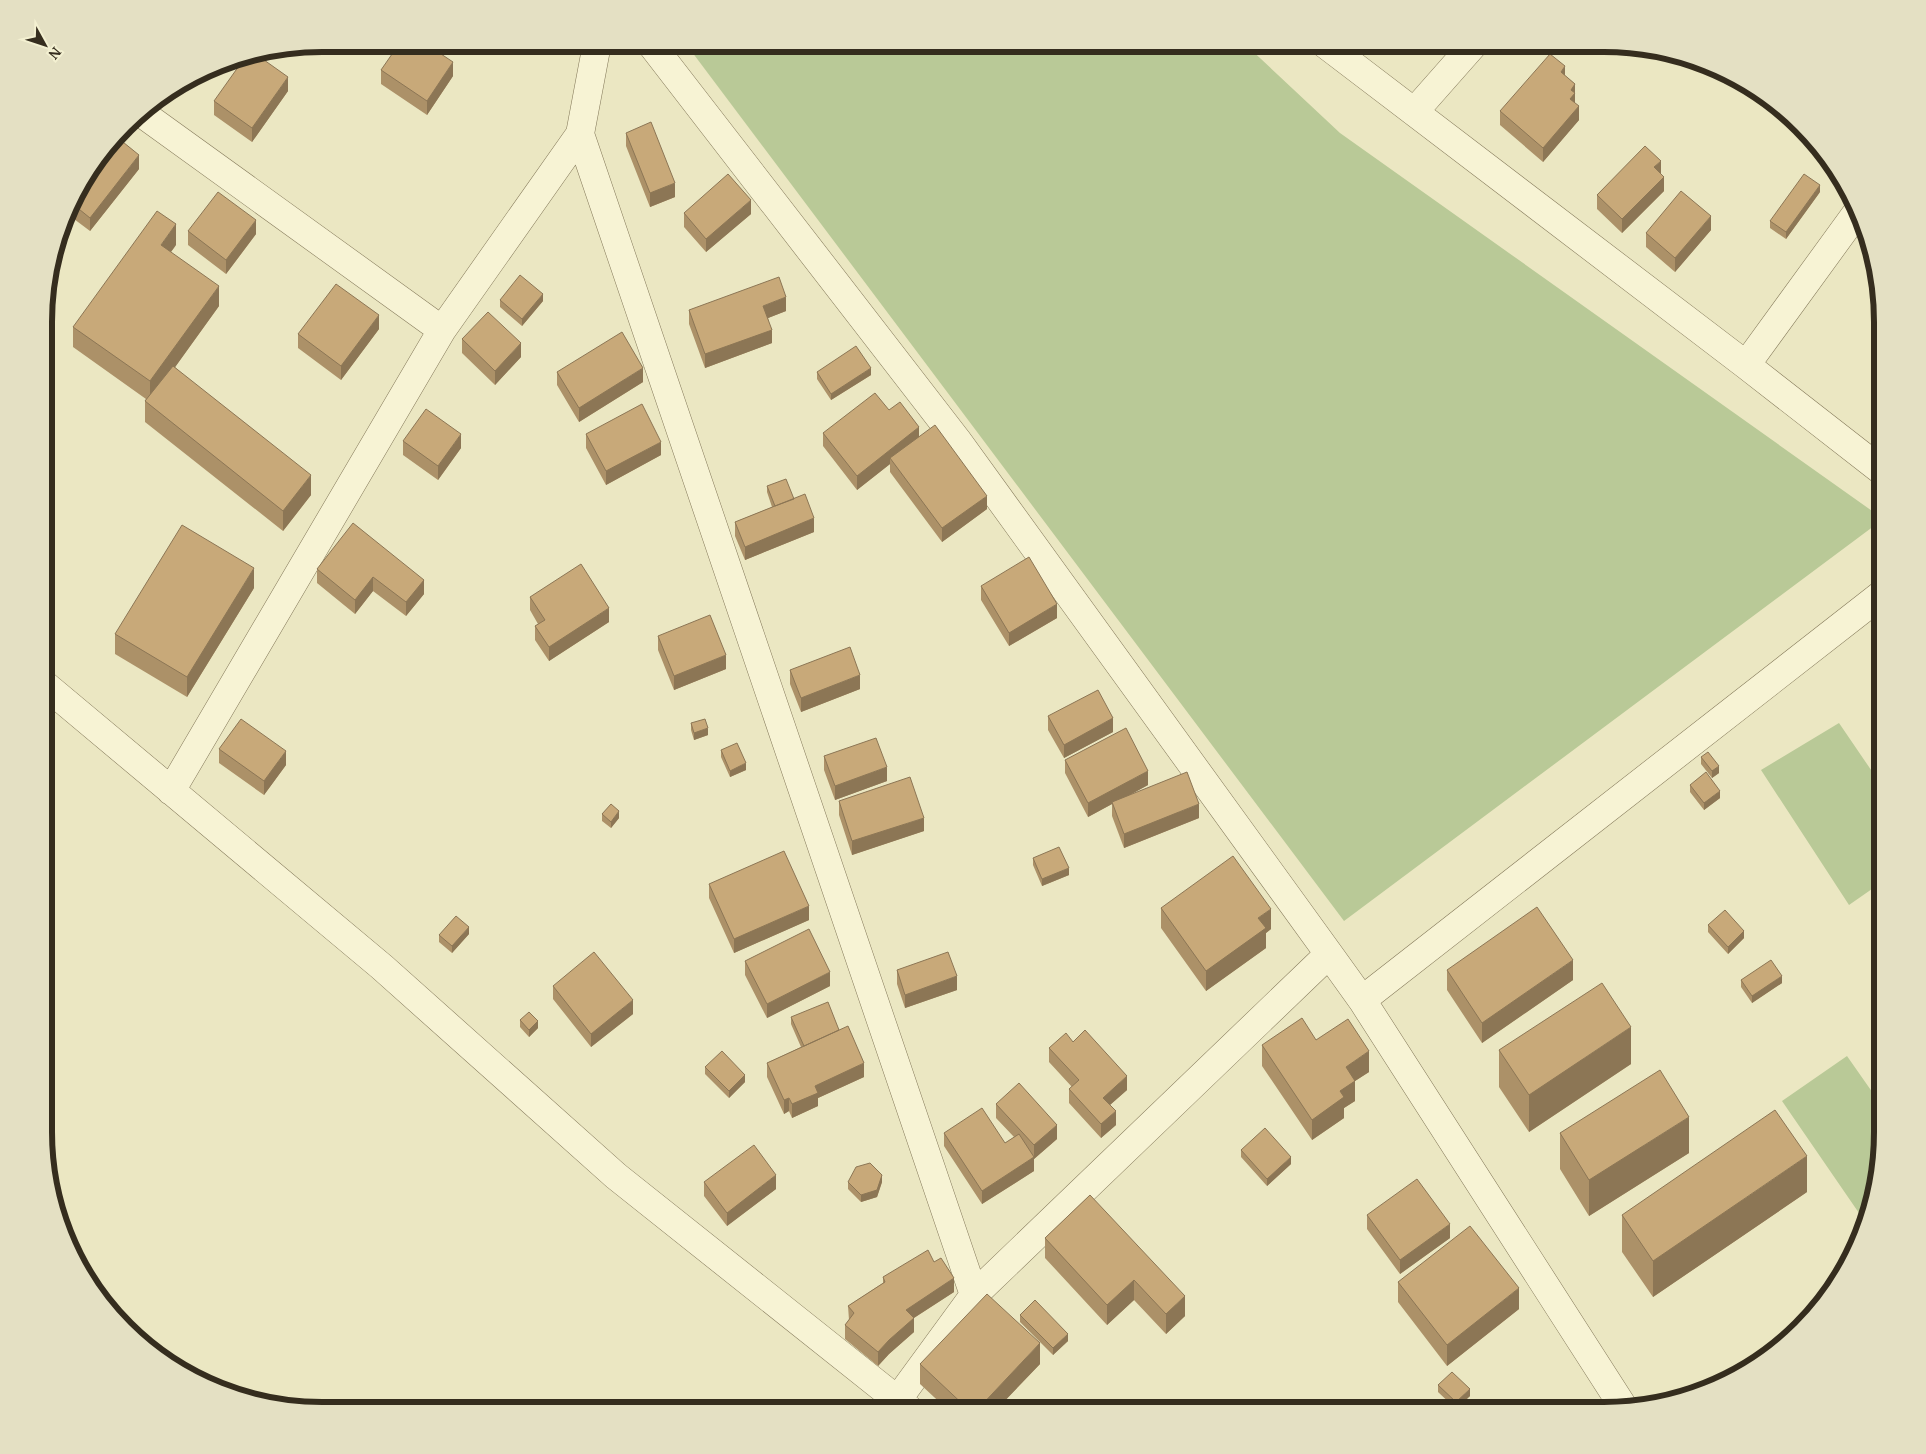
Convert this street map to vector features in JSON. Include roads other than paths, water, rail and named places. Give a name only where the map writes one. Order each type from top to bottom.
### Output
[{"type":"street","points":[[171,791],[442,330],[580,134],[595,52]]},
{"type":"street","points":[[657,52],[957,440],[1362,1000],[1620,1401]]},
{"type":"street","points":[[1335,52],[1874,465]]},
{"type":"street","points":[[1414,112],[1467,52]]},
{"type":"street","points":[[147,117],[442,330]]},
{"type":"street","points":[[580,134],[974,1295]]},
{"type":"street","points":[[1746,365],[1853,218]]},
{"type":"street","points":[[1362,1000],[1874,600]]},
{"type":"street","points":[[52,691],[382,967],[616,1176],[895,1402]]},
{"type":"street","points":[[903,1402],[974,1295],[1329,954]]}]
